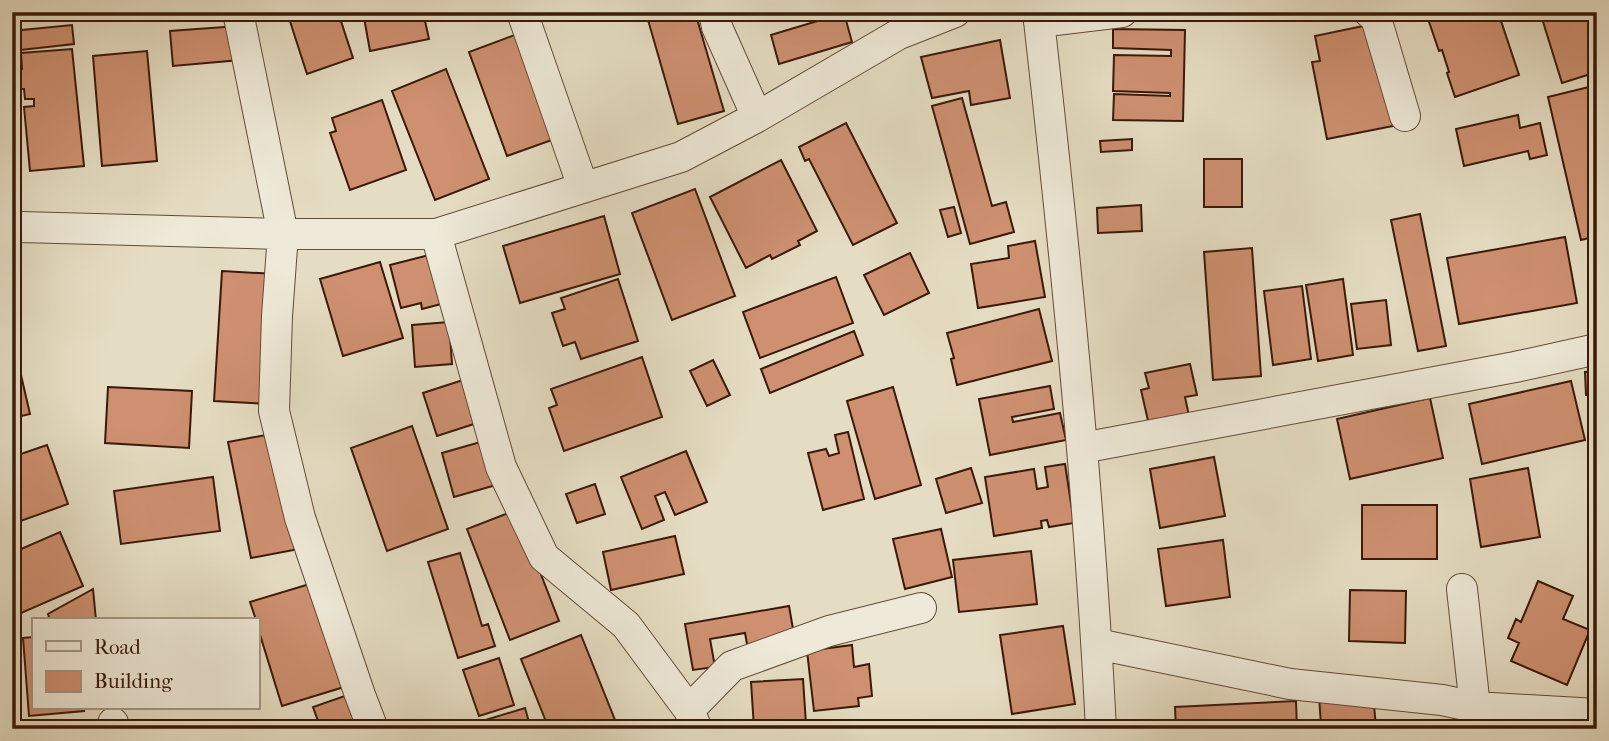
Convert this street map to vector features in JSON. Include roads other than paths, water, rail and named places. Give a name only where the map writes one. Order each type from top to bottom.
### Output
[{"type":"street","points":[[238,12],[283,234],[274,411],[300,517],[373,729]]},
{"type":"street","points":[[522,12],[583,187]]},
{"type":"street","points":[[714,12],[717,27],[757,117]]},
{"type":"street","points":[[12,230],[436,234],[681,157],[757,117],[899,34],[955,12]]},
{"type":"street","points":[[1101,729],[1082,448],[1038,17],[1122,12]]},
{"type":"street","points":[[1369,12],[1377,18],[1405,116]]},
{"type":"street","points":[[436,234],[501,467],[544,557],[626,625],[693,720],[732,666],[829,631],[921,608]]},
{"type":"street","points":[[1082,448],[1515,368],[1597,349]]},
{"type":"street","points":[[1462,589],[1481,718]]},
{"type":"street","points":[[1097,644],[1290,684],[1442,700],[1481,718],[1597,714]]}]
